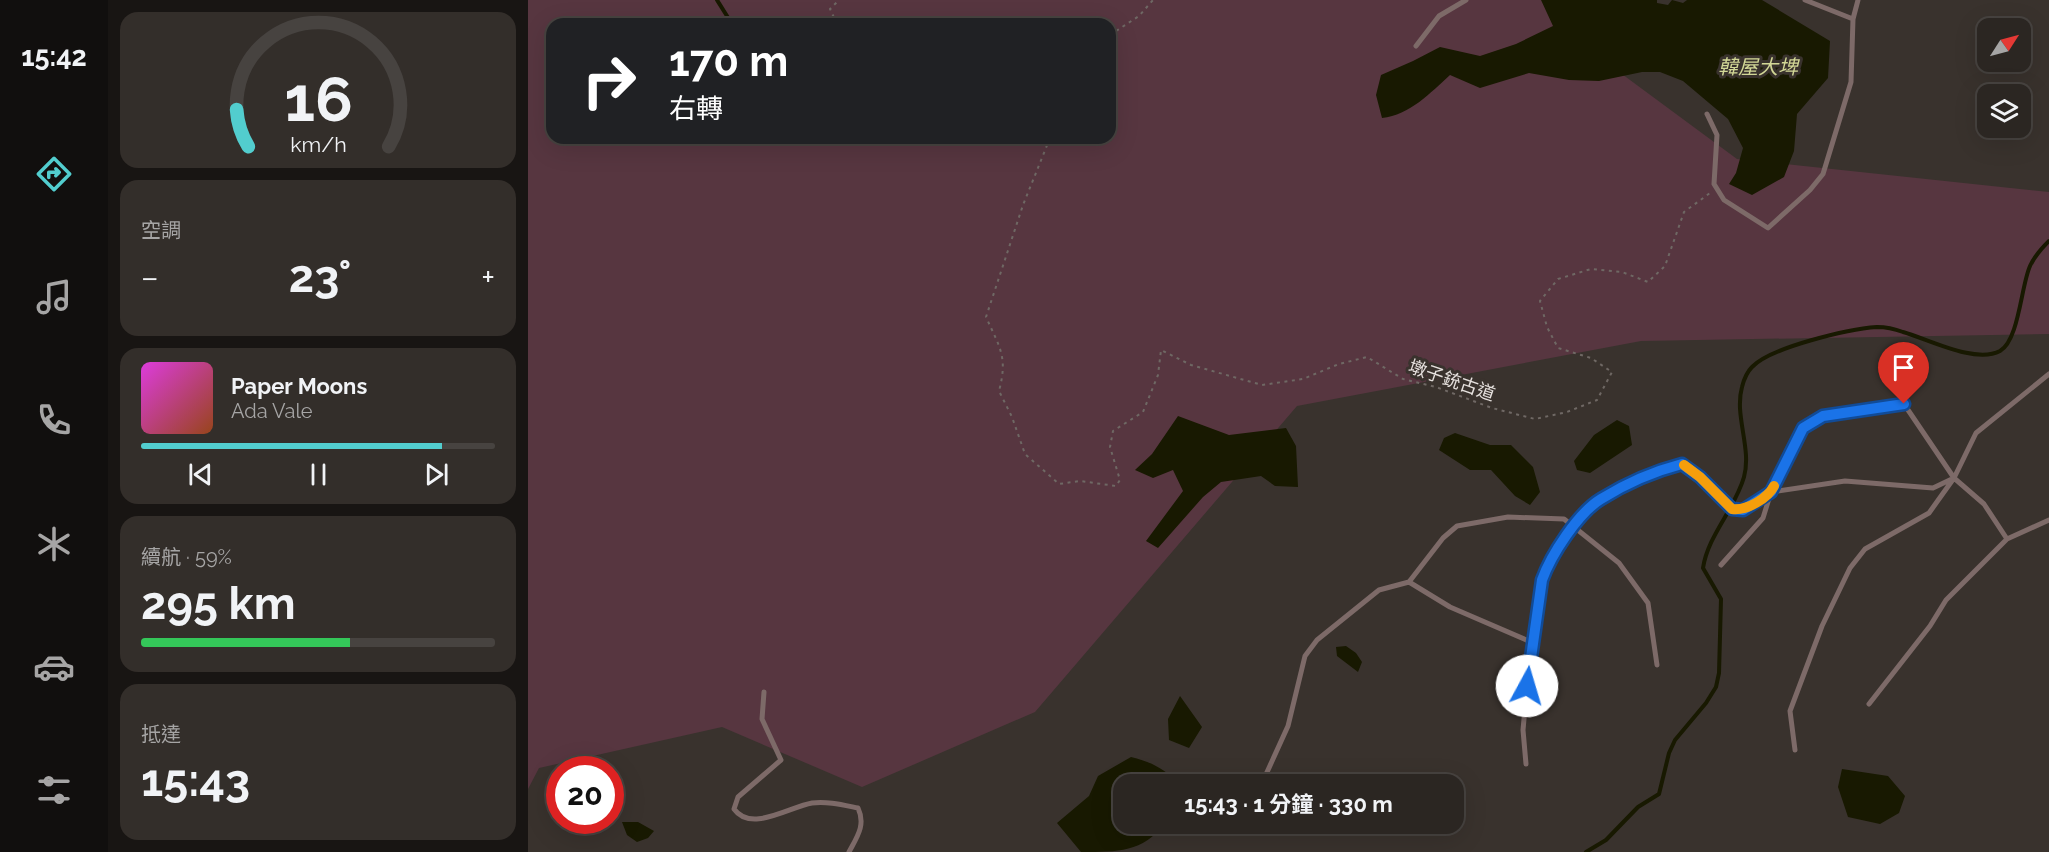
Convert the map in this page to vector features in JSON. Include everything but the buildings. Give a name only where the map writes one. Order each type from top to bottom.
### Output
[{"type":"lane","points":[[1416,46],[1439,16],[1466,0]]},
{"type":"lane","points":[[1805,0],[1853,19]]},
{"type":"lane","points":[[1707,114],[1717,135],[1714,184],[1724,200],[1768,228],[1823,174],[1851,82],[1853,19],[1858,0]]},
{"type":"lane","points":[[1795,750],[1790,711],[1822,627],[1850,568],[1865,549],[1929,513],[1954,478],[1976,433],[2049,374]]},
{"type":"lane","points":[[1721,566],[1763,518],[1771,492],[1803,428],[1823,416],[1904,404],[1954,478],[1984,504],[2007,539]]},
{"type":"lane","points":[[1526,764],[1522,730],[1531,642],[1542,580],[1547,565],[1574,526],[1600,500],[1666,468],[1682,464],[1700,477],[1732,509],[1743,510],[1771,492],[1845,481],[1933,488],[1954,478]]},
{"type":"lane","points":[[1266,774],[1288,726],[1305,656],[1317,640],[1379,590],[1409,582],[1443,538],[1457,526],[1508,517],[1564,519],[1619,563],[1648,603],[1657,665]]},
{"type":"lane","points":[[1869,704],[1930,626],[1947,600],[2007,539],[2049,520]]},
{"type":"lane","points":[[1409,582],[1450,607],[1531,642]]},
{"type":"lane","points":[[764,692],[762,719],[781,760],[738,797],[734,809],[744,818],[759,819],[810,804],[826,802],[858,808],[863,818],[861,830],[849,852]]},
{"type":"path","points":[[834,18],[830,9],[839,0]]},
{"type":"path","points":[[1116,31],[1139,16],[1153,0]]},
{"type":"path","name":"墩子銃古道","points":[[1048,144],[1023,205],[986,317],[1004,357],[1004,372],[999,392],[1012,417],[1025,454],[1059,484],[1080,482],[1116,486],[1120,480],[1110,447],[1113,431],[1143,412],[1158,375],[1161,350],[1191,365],[1262,385],[1302,379],[1339,364],[1367,357],[1403,379],[1436,387],[1492,408],[1535,419],[1567,412],[1598,400],[1612,372],[1591,358],[1558,348],[1547,327],[1540,301],[1558,279],[1591,269],[1622,273],[1648,282],[1665,266],[1684,212],[1717,189]]},
{"type":"shaded area","points":[[528,0],[1550,0],[1565,32],[1737,159],[2049,192],[2049,334],[1641,341],[1297,406],[1035,712],[862,787],[722,727],[593,756],[546,756],[546,766],[539,768],[528,789]]},
{"type":"water","name":"韓屋大埤","points":[[1541,0],[1657,0],[1657,3],[1668,5],[1672,0],[1683,3],[1687,0],[1762,0],[1830,41],[1828,78],[1797,114],[1794,151],[1784,177],[1752,195],[1729,184],[1736,173],[1743,148],[1728,119],[1683,81],[1660,72],[1642,72],[1599,81],[1569,80],[1529,73],[1480,88],[1450,75],[1411,108],[1382,118],[1376,95],[1381,75],[1440,47],[1480,56],[1516,44],[1553,26]]},
{"type":"water","points":[[1178,416],[1229,435],[1286,428],[1296,446],[1298,487],[1275,486],[1261,476],[1221,482],[1203,497],[1158,548],[1146,541],[1183,491],[1173,470],[1153,478],[1135,470],[1152,454]]},
{"type":"water","points":[[1617,420],[1629,426],[1632,445],[1590,473],[1577,470],[1574,461],[1594,435]]},
{"type":"water","points":[[1455,433],[1490,445],[1511,445],[1533,467],[1540,492],[1530,505],[1515,496],[1491,470],[1470,470],[1439,450],[1444,438]]},
{"type":"water","points":[[1346,646],[1356,653],[1362,662],[1358,672],[1337,656],[1336,647]]},
{"type":"water","points":[[1180,696],[1202,727],[1189,748],[1169,740],[1168,719]]},
{"type":"water","points":[[1131,757],[1145,761],[1169,774],[1113,774],[1113,834],[1155,834],[1128,849],[1081,852],[1057,823],[1089,796],[1098,776]]},
{"type":"water","points":[[1842,769],[1888,776],[1905,796],[1899,813],[1880,824],[1848,817],[1838,787]]},
{"type":"water","points":[[624,822],[638,822],[654,831],[648,838],[637,842],[627,835]]},
{"type":"waterway","points":[[717,0],[728,18]]},
{"type":"waterway","points":[[1586,852],[1606,840],[1638,807],[1659,794],[1669,753],[1675,740],[1706,703],[1716,687],[1719,673],[1721,599],[1703,568],[1710,544],[1740,489],[1744,477],[1746,455],[1740,398],[1750,369],[1776,353],[1811,340],[1877,327],[1897,330],[1965,353],[1990,354],[2000,351],[2006,345],[2015,325],[2030,266],[2049,241]]},
{"type":"slow traffic","points":[[1684,465],[1688,466],[1732,509],[1743,510],[1771,492],[1774,486]]},
{"type":"route","points":[[1527,686],[1531,642],[1542,580],[1547,565],[1574,526],[1600,500],[1666,468],[1682,464],[1688,466],[1732,509],[1743,510],[1771,492],[1803,428],[1823,416],[1904,404]]}]
